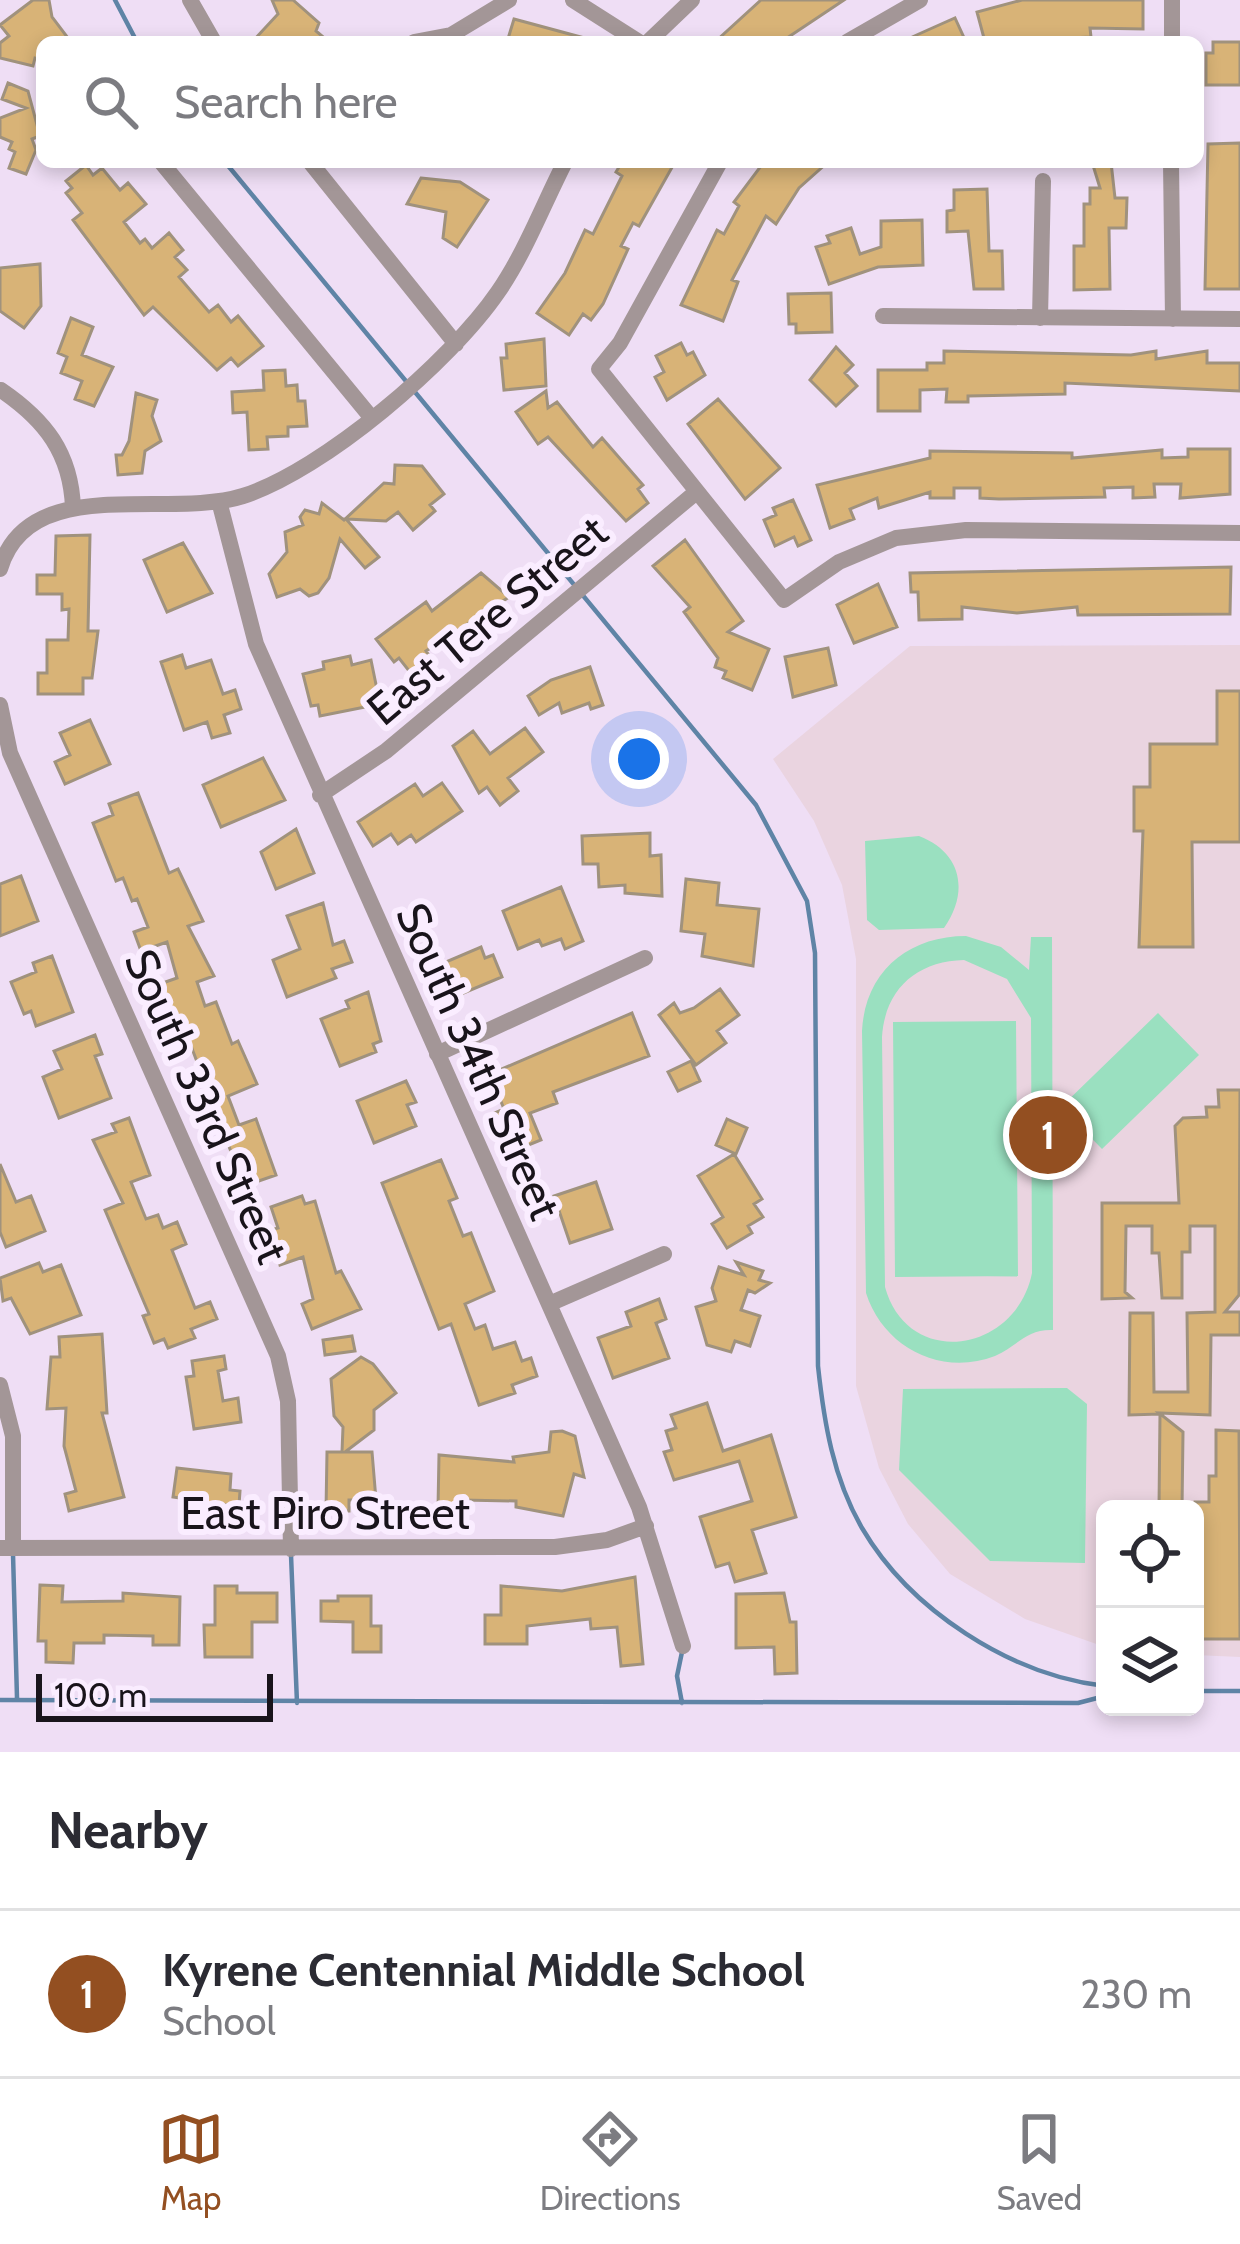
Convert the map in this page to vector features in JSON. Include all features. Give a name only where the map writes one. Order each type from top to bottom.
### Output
[{"type":"street","points":[[190,0],[211,36]]},
{"type":"street","points":[[446,36],[509,0]]},
{"type":"street","points":[[573,0],[586,3],[635,36]]},
{"type":"street","points":[[651,36],[692,0]]},
{"type":"street","points":[[857,36],[920,0]]},
{"type":"street","points":[[1172,0],[1172,36]]},
{"type":"street","points":[[166,168],[370,416]]},
{"type":"street","points":[[315,168],[456,344]]},
{"type":"street","points":[[0,569],[18,532],[54,510],[219,501],[302,470],[456,344],[502,286],[562,168]]},
{"type":"street","points":[[717,168],[620,343],[599,369],[694,494],[784,600],[839,562],[896,538],[966,530],[1240,533]]},
{"type":"street","points":[[1172,168],[1173,319]]},
{"type":"street","points":[[1040,318],[1043,181]]},
{"type":"street","points":[[883,316],[1240,319]]},
{"type":"street","points":[[1,390],[31,410],[52,435],[72,479],[73,508]]},
{"type":"street","name":"East Tere Street","points":[[320,795],[386,751],[694,494]]},
{"type":"street","name":"South 34th Street","points":[[219,501],[256,644],[646,1526],[683,1646]]},
{"type":"street","name":"South 33rd Street","points":[[0,704],[5,755],[278,1356],[288,1401],[291,1550]]},
{"type":"street","points":[[437,1054],[645,958]]},
{"type":"street","points":[[549,1304],[664,1254]]},
{"type":"street","points":[[0,1385],[13,1436],[7,1548]]},
{"type":"street","name":"East Piro Street","points":[[7,1548],[555,1547],[607,1540],[646,1526]]},
{"type":"shaded area","points":[[1240,645],[1240,1657],[1204,1655],[1204,1500],[1096,1500],[1096,1644],[1025,1619],[950,1574],[908,1524],[879,1468],[856,1386],[856,959],[842,885],[814,821],[773,759],[910,646]]},
{"type":"green space","points":[[919,836],[952,862],[959,887],[952,914],[944,928],[879,930],[867,920],[865,841]]},
{"type":"green space","points":[[966,936],[1001,947],[1029,970],[1031,937],[1052,937],[1053,1330],[1029,1335],[995,1356],[954,1363],[917,1353],[900,1342],[874,1312],[866,1293],[865,1010],[871,991],[893,961],[945,938]],"holes":[[[964,960],[1007,979],[1031,1018],[1032,1273],[1022,1300],[1006,1321],[961,1341],[937,1340],[915,1331],[897,1314],[885,1287],[884,1020],[906,981],[932,966]]]},
{"type":"green space","points":[[1158,1013],[1199,1055],[1102,1149],[1061,1107]]},
{"type":"green space","points":[[1016,1021],[1018,1276],[895,1277],[893,1022]]},
{"type":"green space","points":[[1067,1388],[1087,1404],[1085,1563],[990,1561],[899,1470],[903,1389]]},
{"type":"building","points":[[33,0],[49,0],[52,17],[66,36],[36,36],[33,66],[0,58],[0,43],[9,36],[0,25]]},
{"type":"building","points":[[272,0],[293,0],[319,23],[316,31],[322,36],[258,36],[278,14]]},
{"type":"building","points":[[761,0],[844,0],[790,36],[722,36]]},
{"type":"building","points":[[1022,0],[1143,0],[1143,29],[1090,28],[1091,36],[983,36],[977,12]]},
{"type":"building","points":[[955,18],[963,36],[914,36]]},
{"type":"building","points":[[514,19],[577,36],[509,36]]},
{"type":"building","points":[[1213,42],[1240,42],[1240,85],[1206,85],[1206,53],[1213,53]]},
{"type":"building","points":[[8,83],[28,91],[36,121],[32,139],[36,150],[26,174],[9,168],[15,152],[9,149],[12,142],[0,137],[0,118],[26,108],[2,99]]},
{"type":"building","points":[[1240,143],[1240,289],[1205,289],[1208,144]]},
{"type":"building","points":[[82,168],[93,175],[102,168],[120,190],[128,183],[146,204],[124,222],[140,243],[145,239],[152,248],[169,233],[183,250],[175,257],[187,270],[179,277],[209,312],[218,305],[231,322],[238,316],[263,346],[238,366],[231,358],[217,370],[153,307],[144,315],[73,220],[82,213],[66,193],[72,188],[66,181]]},
{"type":"building","points":[[618,168],[672,168],[639,226],[633,223],[621,246],[628,249],[603,304],[591,320],[583,314],[569,335],[537,313],[565,273],[585,230],[593,234],[622,176],[616,172]]},
{"type":"building","points":[[760,168],[821,168],[799,188],[776,224],[766,216],[732,280],[738,282],[723,321],[681,305],[717,230],[724,234],[739,206],[734,202]]},
{"type":"building","points":[[1094,168],[1112,168],[1115,198],[1127,198],[1126,228],[1109,228],[1110,289],[1074,290],[1074,246],[1084,246],[1084,204],[1090,204],[1090,188],[1100,188]]},
{"type":"building","points":[[421,178],[460,182],[488,200],[457,247],[443,238],[446,212],[407,204]]},
{"type":"building","points":[[987,189],[989,251],[1002,251],[1003,289],[974,289],[968,231],[947,232],[954,190]]},
{"type":"building","points":[[922,220],[923,265],[878,267],[829,284],[816,247],[830,243],[827,236],[851,228],[860,254],[881,247],[881,221]]},
{"type":"building","points":[[40,264],[41,306],[24,328],[0,311],[0,268]]},
{"type":"building","points":[[831,293],[832,332],[796,333],[796,324],[789,324],[788,294]]},
{"type":"building","points":[[71,318],[93,327],[82,355],[113,367],[94,406],[75,399],[82,381],[61,373],[67,357],[58,353]]},
{"type":"building","points":[[544,339],[546,386],[504,390],[501,358],[507,358],[506,344]]},
{"type":"building","points":[[681,343],[687,355],[693,352],[705,375],[667,400],[655,377],[664,372],[656,356]]},
{"type":"building","points":[[836,347],[853,365],[845,373],[857,386],[836,406],[810,380]]},
{"type":"building","points":[[944,351],[1131,355],[1156,351],[1156,359],[1207,351],[1207,363],[1240,363],[1240,391],[1065,383],[1065,394],[968,396],[968,402],[946,402],[947,389],[920,390],[920,411],[878,411],[878,370],[927,370],[927,363],[944,363]]},
{"type":"building","points":[[285,370],[286,386],[297,385],[298,401],[305,401],[307,426],[288,427],[288,436],[267,437],[268,449],[249,450],[247,412],[233,413],[232,392],[264,390],[263,371]]},
{"type":"building","points":[[546,391],[548,408],[557,402],[593,447],[602,438],[643,485],[638,489],[648,503],[626,521],[548,437],[538,444],[516,412]]},
{"type":"building","points":[[136,393],[157,400],[152,416],[161,441],[145,451],[142,473],[118,475],[116,455],[122,455],[129,441]]},
{"type":"building","points":[[718,399],[780,468],[745,499],[688,424]]},
{"type":"building","points":[[1188,449],[1230,449],[1230,494],[1180,498],[1181,484],[1154,484],[1155,497],[1133,498],[1133,487],[1104,488],[1105,497],[999,499],[980,498],[980,488],[954,488],[954,498],[930,498],[930,492],[879,508],[877,498],[850,509],[854,519],[830,528],[817,485],[930,458],[930,451],[1072,453],[1072,458],[1162,450],[1162,458],[1188,457]]},
{"type":"building","points":[[395,465],[422,466],[444,494],[430,505],[435,511],[413,530],[398,512],[386,521],[346,519],[379,557],[365,568],[340,539],[329,578],[318,593],[309,596],[300,589],[277,597],[269,574],[287,552],[285,532],[303,525],[300,517],[305,510],[319,514],[322,503],[344,520],[384,483],[394,484]]},
{"type":"building","points":[[793,500],[811,540],[798,546],[794,537],[775,546],[764,520],[776,515],[773,508]]},
{"type":"building","points":[[90,535],[88,631],[98,631],[92,678],[83,678],[83,694],[38,694],[38,673],[47,673],[47,640],[68,640],[69,609],[62,610],[62,594],[37,594],[37,575],[55,575],[56,536]]},
{"type":"building","points":[[685,540],[743,621],[728,632],[769,649],[752,690],[723,678],[726,671],[715,667],[718,658],[684,612],[690,607],[653,566]]},
{"type":"building","points":[[183,543],[212,593],[167,612],[144,560]]},
{"type":"building","points":[[1231,567],[1230,614],[1078,615],[1077,607],[1017,613],[962,607],[962,619],[919,620],[918,592],[911,592],[910,573]]},
{"type":"building","points":[[481,573],[509,597],[426,651],[433,661],[413,676],[399,658],[394,662],[376,639],[426,602],[432,611]]},
{"type":"building","points":[[878,584],[897,627],[854,643],[837,605]]},
{"type":"building","points":[[828,648],[836,685],[793,697],[785,657]]},
{"type":"building","points":[[182,655],[186,668],[211,660],[223,694],[235,690],[241,709],[224,715],[230,733],[212,738],[207,722],[184,730],[161,662]]},
{"type":"building","points":[[350,656],[352,665],[371,660],[380,704],[320,716],[318,705],[311,706],[303,674],[324,669],[323,662]]},
{"type":"building","points":[[590,667],[603,705],[591,709],[589,703],[562,713],[559,703],[539,715],[528,696],[551,680]]},
{"type":"building","points":[[1217,691],[1240,691],[1240,842],[1192,842],[1193,947],[1139,947],[1143,831],[1134,831],[1134,787],[1150,787],[1150,744],[1217,744]]},
{"type":"building","points":[[90,720],[110,764],[65,784],[55,762],[70,755],[60,733]]},
{"type":"building","points":[[525,728],[543,752],[508,778],[518,791],[500,805],[487,787],[479,793],[453,746],[473,731],[490,754]]},
{"type":"building","points":[[263,758],[285,800],[221,827],[203,785]]},
{"type":"building","points":[[442,783],[462,811],[416,842],[411,835],[398,844],[391,834],[373,846],[358,822],[415,784],[423,796]]},
{"type":"building","points":[[138,793],[169,873],[178,869],[203,921],[188,926],[214,976],[197,982],[205,1006],[216,1002],[232,1044],[238,1041],[257,1084],[228,1096],[239,1125],[256,1119],[276,1175],[244,1186],[188,1038],[181,1041],[157,985],[177,978],[167,942],[141,951],[134,932],[148,927],[123,878],[116,881],[93,823],[113,815],[109,804]]},
{"type":"building","points":[[296,829],[314,873],[276,889],[261,852]]},
{"type":"building","points":[[650,833],[650,856],[661,855],[662,896],[625,893],[625,885],[599,887],[598,864],[583,864],[582,836]]},
{"type":"building","points":[[21,876],[38,921],[0,936],[0,884]]},
{"type":"building","points":[[686,879],[719,883],[717,905],[759,909],[753,966],[702,956],[705,934],[681,931]]},
{"type":"building","points":[[561,887],[583,941],[565,949],[561,939],[542,946],[539,940],[518,949],[503,911]]},
{"type":"building","points":[[323,903],[333,945],[344,941],[352,962],[332,969],[336,978],[287,997],[273,960],[300,949],[287,916]]},
{"type":"building","points":[[481,947],[485,958],[493,955],[502,977],[454,997],[441,964]]},
{"type":"building","points":[[52,956],[73,1012],[36,1026],[31,1011],[24,1014],[11,982],[36,972],[33,963]]},
{"type":"building","points":[[720,989],[739,1015],[717,1031],[726,1043],[696,1065],[659,1015],[674,1003],[680,1013],[694,1008]]},
{"type":"building","points":[[368,992],[381,1041],[373,1044],[376,1052],[340,1066],[321,1019],[349,1008],[346,1001]]},
{"type":"building","points":[[632,1013],[649,1056],[553,1092],[557,1103],[530,1113],[541,1140],[521,1148],[516,1138],[502,1143],[490,1115],[504,1109],[490,1074]]},
{"type":"building","points":[[95,1035],[102,1054],[95,1056],[111,1098],[59,1118],[43,1077],[62,1069],[54,1051]]},
{"type":"building","points":[[691,1061],[700,1081],[678,1091],[668,1072]]},
{"type":"building","points":[[406,1081],[416,1102],[407,1105],[416,1126],[374,1143],[357,1101]]},
{"type":"building","points":[[1218,1090],[1240,1090],[1239,1295],[1225,1312],[1240,1312],[1240,1335],[1211,1335],[1210,1415],[1159,1413],[1183,1432],[1182,1500],[1159,1500],[1160,1414],[1129,1415],[1130,1313],[1153,1313],[1154,1392],[1188,1392],[1187,1313],[1215,1312],[1215,1226],[1190,1226],[1190,1252],[1182,1252],[1182,1298],[1162,1298],[1159,1253],[1152,1253],[1152,1226],[1126,1226],[1125,1292],[1132,1298],[1102,1299],[1102,1203],[1179,1203],[1175,1126],[1183,1118],[1207,1117],[1206,1107],[1219,1107]]},
{"type":"building","points":[[129,1118],[150,1175],[131,1182],[146,1219],[158,1215],[163,1228],[177,1222],[186,1244],[172,1250],[195,1308],[210,1302],[217,1319],[191,1329],[195,1338],[168,1348],[164,1339],[154,1343],[143,1316],[149,1314],[105,1210],[123,1203],[93,1140],[116,1132],[112,1124]]},
{"type":"building","points":[[727,1119],[747,1128],[736,1154],[716,1145]]},
{"type":"building","points":[[734,1154],[762,1199],[754,1204],[763,1217],[748,1226],[752,1233],[727,1248],[712,1224],[723,1217],[698,1176]]},
{"type":"building","points":[[441,1160],[457,1198],[449,1201],[463,1236],[471,1233],[494,1291],[465,1304],[475,1329],[485,1325],[493,1349],[515,1342],[522,1361],[531,1358],[537,1376],[512,1385],[515,1393],[479,1405],[451,1324],[439,1329],[382,1183]]},
{"type":"building","points":[[0,1164],[16,1202],[31,1196],[45,1231],[6,1247],[0,1232]]},
{"type":"building","points":[[596,1182],[612,1229],[570,1243],[554,1196]]},
{"type":"building","points":[[302,1196],[305,1204],[315,1201],[336,1273],[341,1271],[361,1309],[312,1329],[302,1304],[313,1299],[303,1257],[280,1265],[271,1230],[278,1228],[271,1207]]},
{"type":"building","points":[[736,1262],[763,1271],[759,1280],[770,1283],[755,1293],[748,1290],[741,1310],[760,1316],[750,1346],[735,1341],[731,1352],[707,1345],[696,1307],[716,1301],[712,1288],[719,1267],[744,1275]]},
{"type":"building","points":[[39,1263],[43,1272],[61,1265],[81,1315],[30,1334],[11,1298],[3,1301],[0,1278]]},
{"type":"building","points":[[659,1299],[666,1319],[656,1323],[669,1358],[613,1378],[598,1338],[631,1326],[626,1312]]},
{"type":"building","points":[[102,1334],[107,1413],[102,1413],[124,1497],[69,1511],[65,1494],[76,1491],[64,1446],[66,1408],[47,1409],[51,1357],[60,1357],[59,1337]]},
{"type":"building","points":[[352,1336],[355,1351],[325,1355],[323,1340]]},
{"type":"building","points":[[224,1356],[226,1369],[218,1371],[223,1401],[238,1398],[241,1422],[194,1429],[186,1377],[194,1376],[192,1361]]},
{"type":"building","points":[[361,1357],[373,1364],[396,1393],[374,1410],[374,1430],[345,1452],[372,1452],[376,1500],[349,1500],[349,1511],[326,1511],[327,1452],[342,1452],[343,1427],[334,1416],[331,1379]]},
{"type":"building","points":[[707,1403],[723,1451],[771,1435],[796,1517],[752,1530],[766,1573],[735,1582],[729,1563],[716,1567],[700,1517],[752,1501],[739,1461],[674,1480],[664,1452],[672,1450],[666,1431],[676,1428],[671,1415]]},
{"type":"building","points":[[1216,1430],[1239,1431],[1240,1639],[1204,1639],[1204,1502],[1209,1502],[1209,1476],[1216,1476]]},
{"type":"building","points":[[551,1432],[575,1436],[584,1477],[574,1474],[563,1516],[516,1507],[516,1501],[463,1500],[463,1508],[438,1508],[439,1455],[514,1462],[513,1457],[549,1452]]},
{"type":"building","points":[[177,1468],[231,1474],[230,1490],[240,1491],[239,1505],[192,1504],[193,1500],[173,1497]]},
{"type":"building","points":[[635,1577],[643,1664],[621,1666],[617,1627],[591,1629],[590,1619],[527,1626],[527,1644],[485,1644],[485,1615],[501,1615],[501,1586],[562,1591]]},
{"type":"building","points":[[40,1585],[63,1586],[62,1602],[123,1601],[123,1593],[180,1597],[179,1645],[153,1645],[153,1636],[104,1635],[104,1643],[74,1643],[73,1663],[46,1662],[46,1641],[38,1641]]},
{"type":"building","points":[[215,1586],[237,1586],[237,1593],[277,1593],[277,1622],[252,1622],[252,1657],[205,1657],[204,1625],[215,1625]]},
{"type":"building","points":[[784,1593],[790,1622],[796,1622],[797,1673],[775,1674],[774,1647],[736,1648],[736,1594]]},
{"type":"building","points":[[338,1596],[371,1596],[371,1626],[381,1626],[381,1652],[353,1652],[353,1622],[321,1621],[321,1601],[338,1601]]},
{"type":"waterway","points":[[115,0],[134,36]]},
{"type":"waterway","points":[[230,168],[756,805],[807,901],[815,953],[818,1366],[827,1429],[844,1489],[882,1558],[935,1611],[999,1653],[1096,1684]]},
{"type":"waterway","points":[[13,1554],[17,1698]]},
{"type":"waterway","points":[[291,1555],[297,1703]]},
{"type":"waterway","points":[[682,1652],[677,1676],[682,1703]]},
{"type":"waterway","points":[[1204,1691],[1240,1691]]},
{"type":"waterway","points":[[0,1700],[1078,1703],[1096,1698]]},
{"type":"place","name":"Kyrene Centennial Middle School","points":[[1048,1135]]}]
